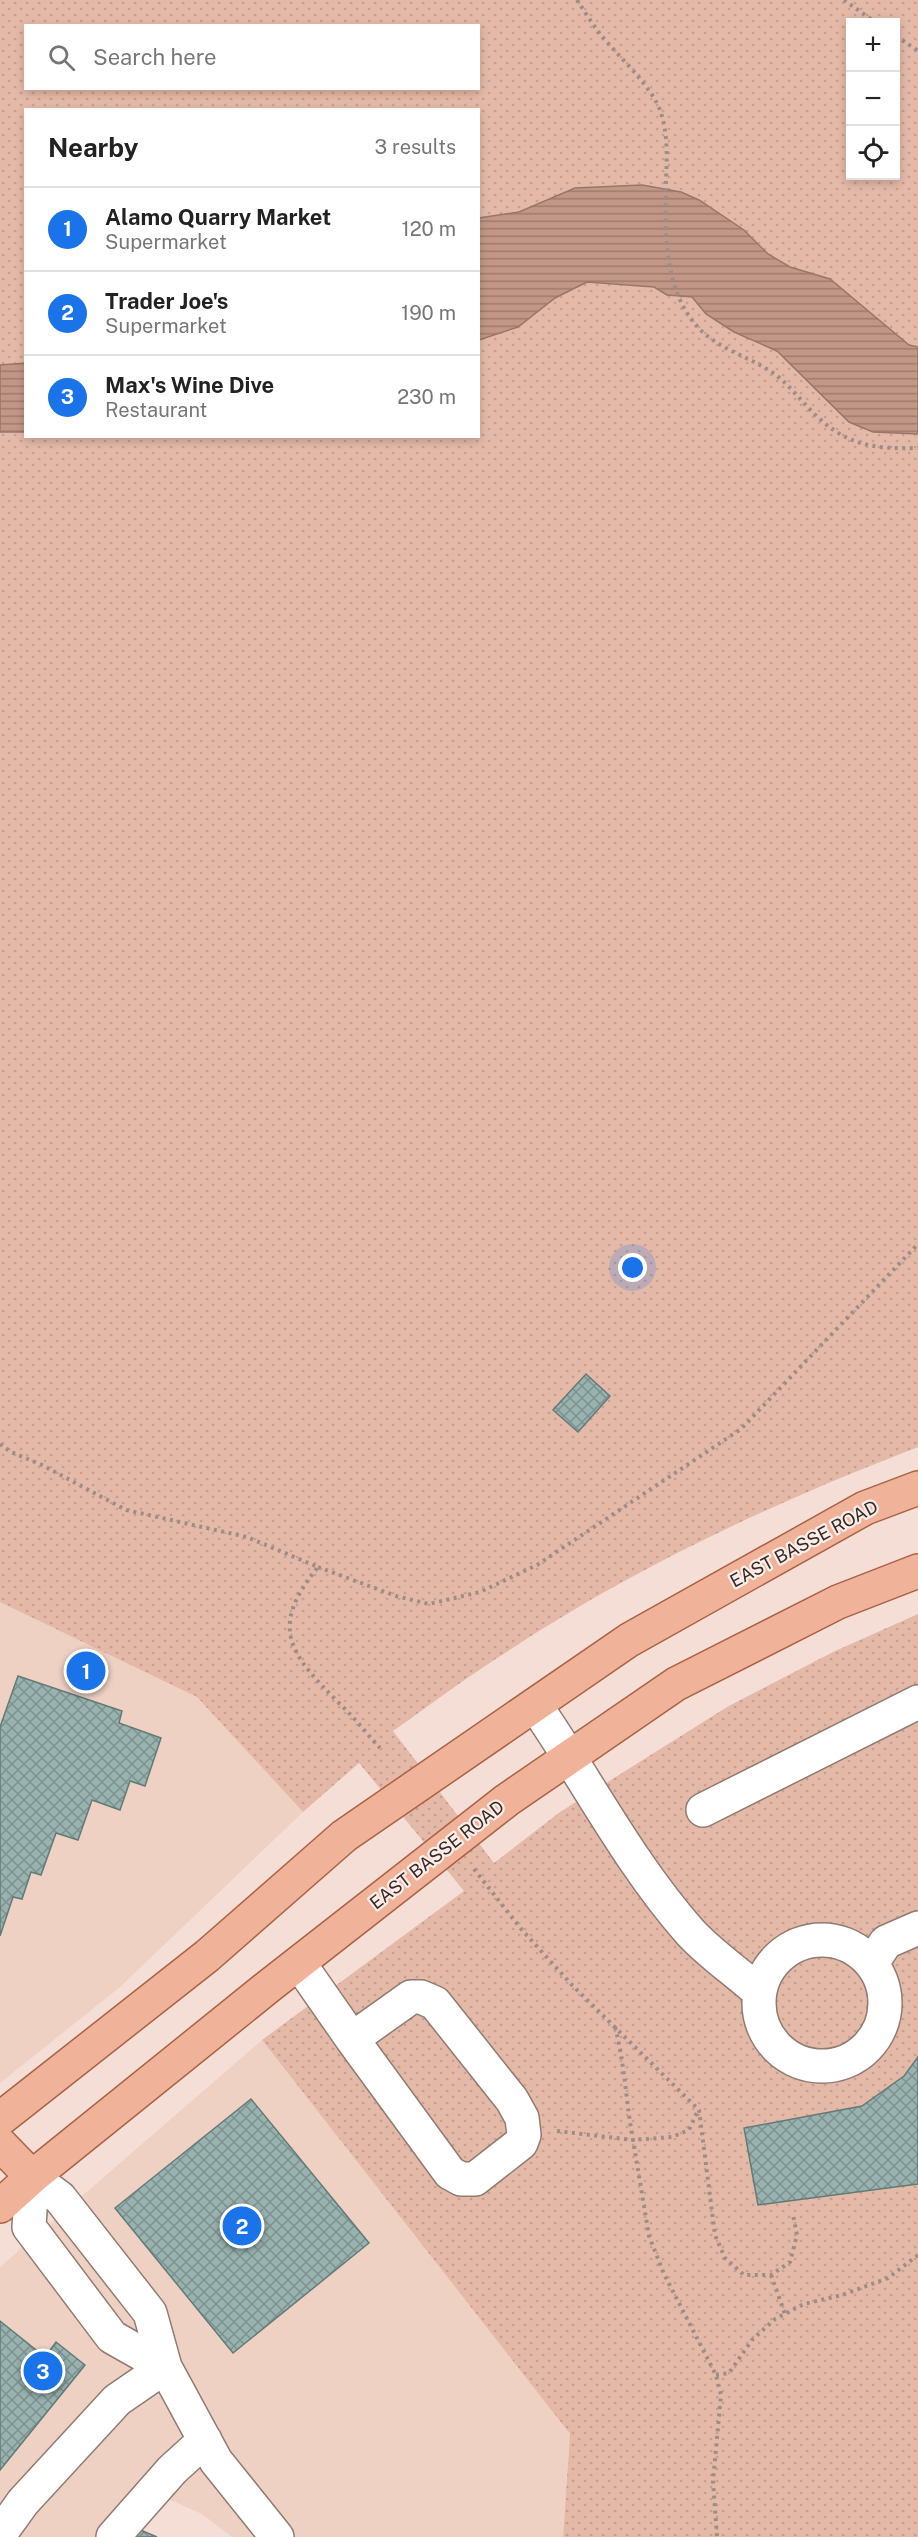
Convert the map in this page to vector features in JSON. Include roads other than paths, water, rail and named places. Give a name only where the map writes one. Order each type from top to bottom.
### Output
[{"type":"main road","name":"EAST BASSE ROAD","points":[[0,2119],[207,1956],[344,1836],[629,1640],[865,1508],[918,1488]]},
{"type":"main road","name":"EAST BASSE ROAD","points":[[0,2206],[32,2177],[299,1963],[507,1800],[676,1684],[838,1602],[918,1571]]},
{"type":"main road","points":[[0,2144],[32,2177]]},
{"type":"lane","points":[[703,1810],[918,1702]]},
{"type":"lane","points":[[535,1705],[632,1858],[691,1933],[759,1992]]},
{"type":"lane","points":[[872,1963],[886,1942],[918,1928]]},
{"type":"lane","points":[[817,1940],[837,1941],[856,1949],[872,1963],[882,1980],[886,2000],[884,2020],[875,2038],[861,2054],[841,2064],[820,2066],[798,2062],[780,2051],[766,2034],[759,2014],[759,1992],[767,1972],[780,1956],[797,1945],[817,1940]]},
{"type":"lane","points":[[299,1963],[352,2039],[450,2173],[461,2179],[475,2179],[521,2143],[524,2127],[522,2118],[512,2100],[435,2003],[422,1997],[411,1997],[352,2039]]},
{"type":"lane","points":[[32,2177],[29,2227],[112,2337],[165,2367]]},
{"type":"lane","points":[[32,2177],[60,2198],[150,2313],[165,2367],[216,2461],[277,2537]]},
{"type":"lane","points":[[0,2534],[23,2502],[117,2400],[165,2367]]},
{"type":"lane","points":[[113,2537],[172,2470],[205,2440]]},
{"type":"place","name":"Alamo Quarry Market","points":[[86,1671]]},
{"type":"place","name":"Trader Joe's","points":[[242,2226]]},
{"type":"place","name":"Max's Wine Dive","points":[[43,2371]]}]
